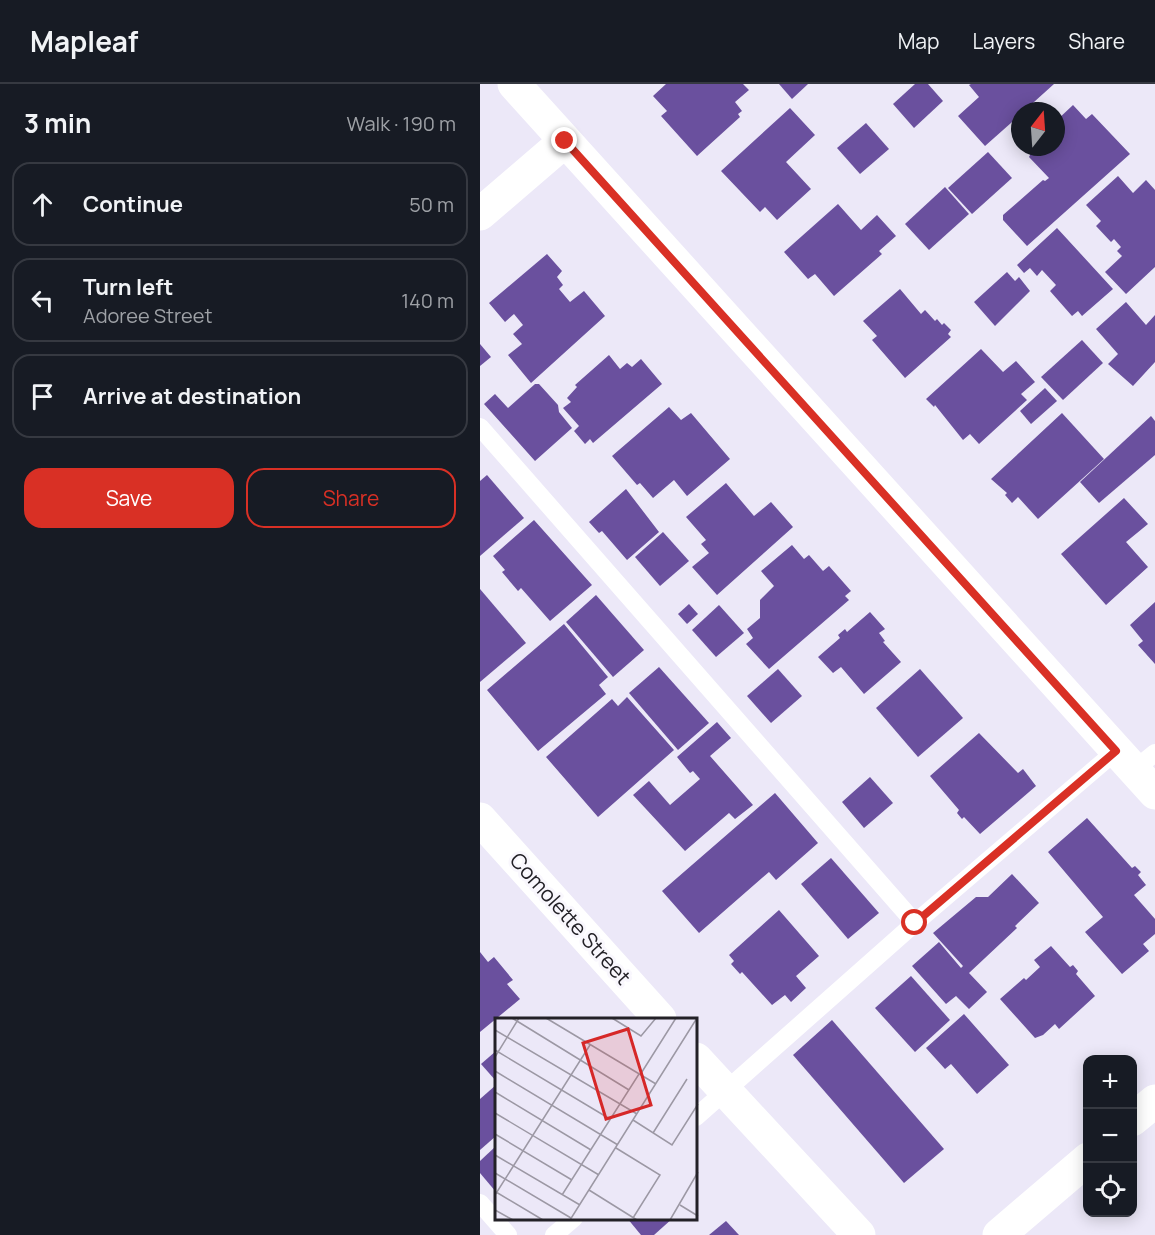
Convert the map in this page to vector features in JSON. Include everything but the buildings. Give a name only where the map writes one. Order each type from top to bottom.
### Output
[{"type":"street","points":[[514,84],[1140,767]]},
{"type":"street","points":[[480,214],[565,141]]},
{"type":"street","name":"Comolette Street","points":[[480,819],[659,1018]]},
{"type":"street","points":[[698,1061],[859,1235]]},
{"type":"street","points":[[1137,1116],[1155,1101]]},
{"type":"street","points":[[999,1235],[1083,1163]]},
{"type":"lane","points":[[480,427],[915,923]]},
{"type":"lane","points":[[698,1115],[915,923],[1140,767]]},
{"type":"lane","points":[[480,1203],[508,1235]]},
{"type":"lane","points":[[554,1235],[572,1220]]},
{"type":"route","points":[[565,141],[1116,751],[915,923]]}]
